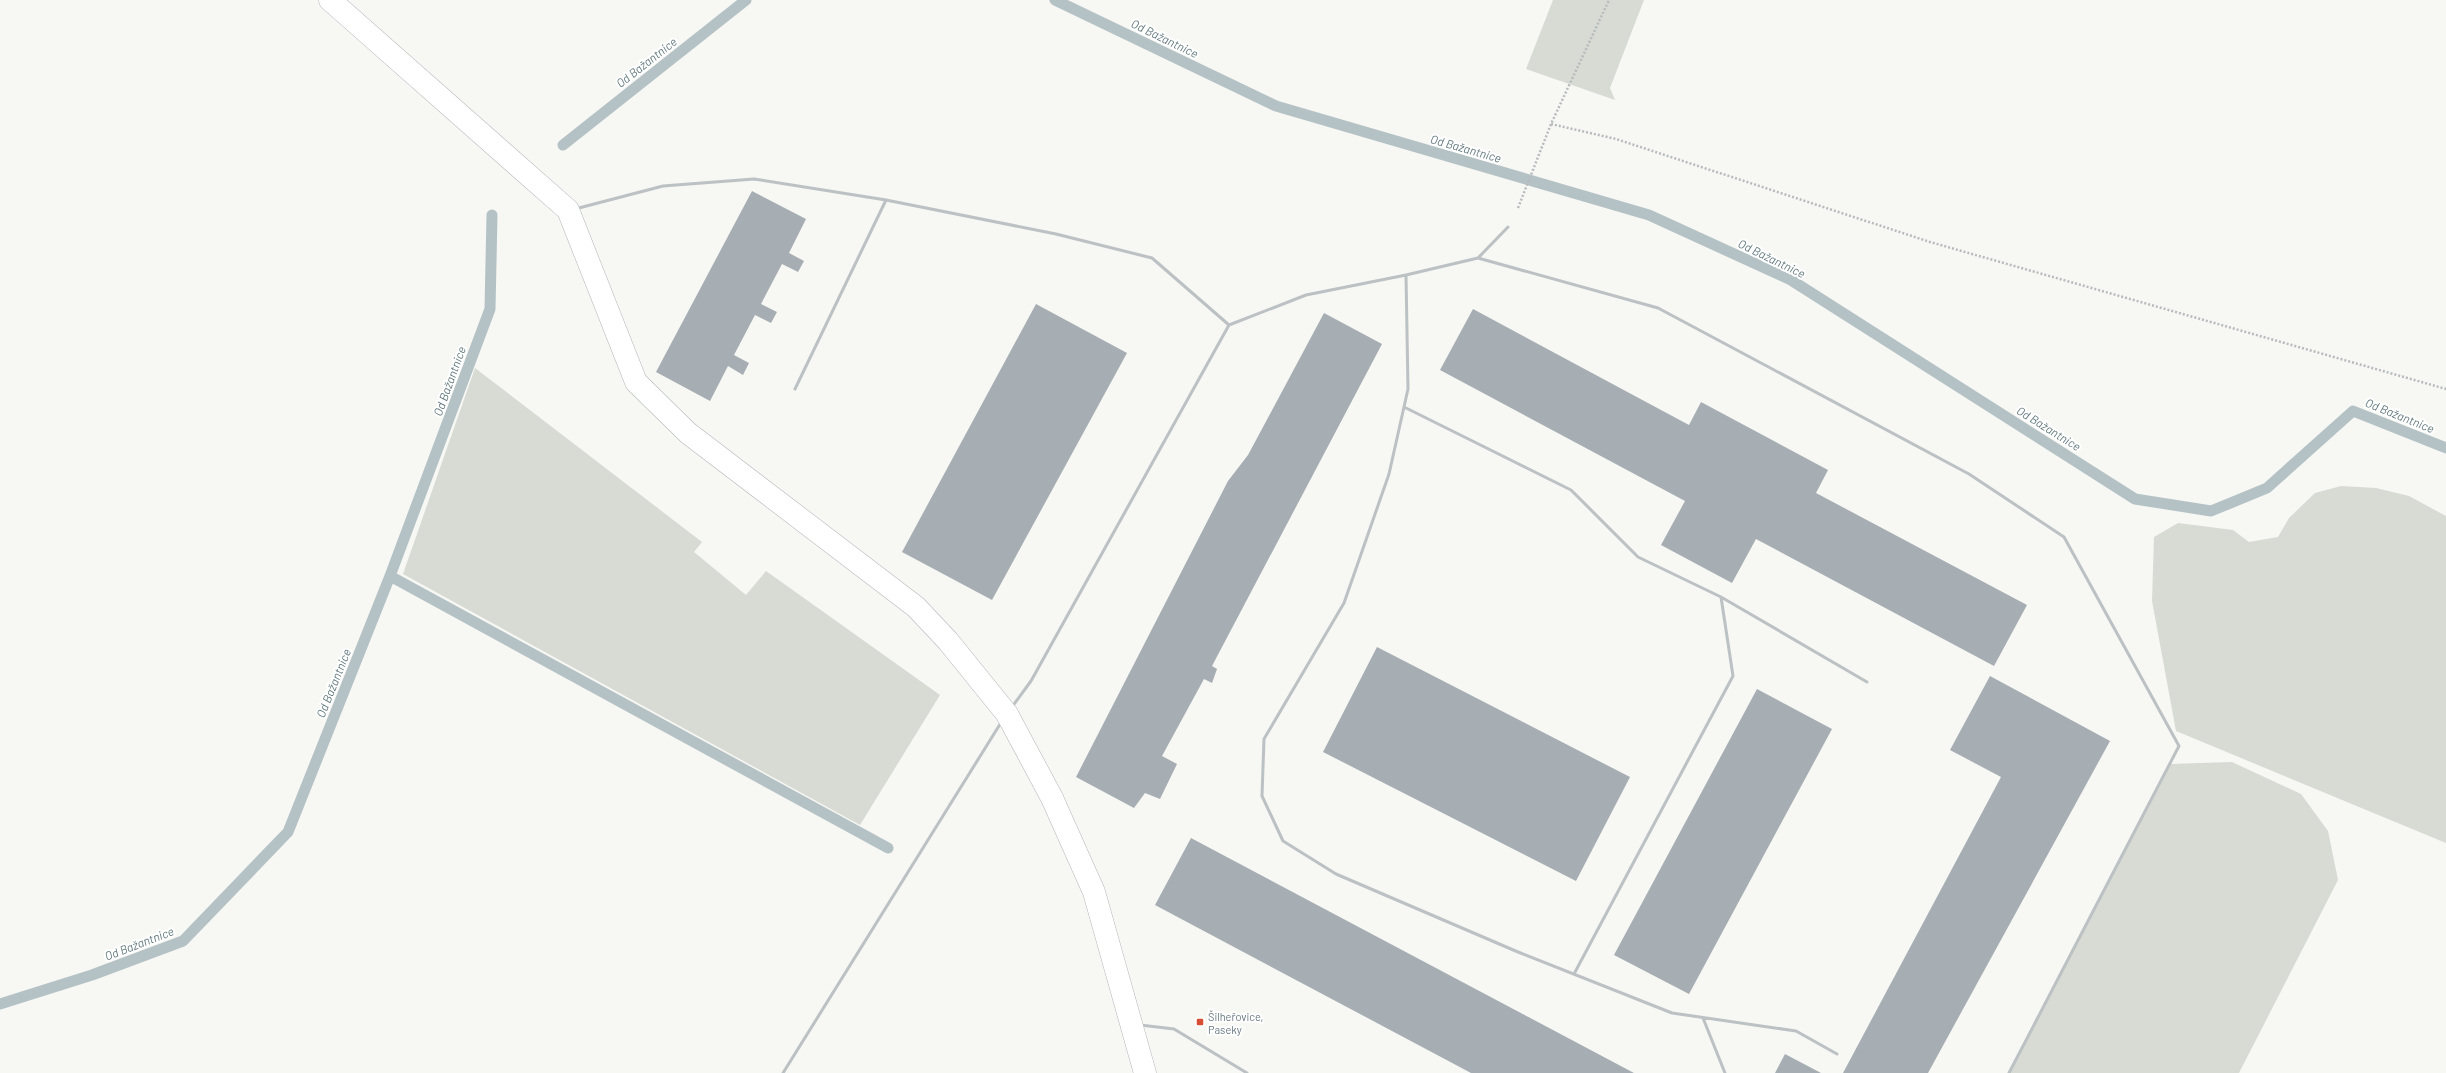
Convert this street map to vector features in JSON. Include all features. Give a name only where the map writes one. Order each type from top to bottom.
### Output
[{"type":"street","points":[[330,0],[568,210],[636,382],[688,433],[916,607],[948,641],[1007,714],[1052,798],[1094,892],[1145,1073]]},
{"type":"lane","points":[[568,210],[663,186],[754,178],[886,200],[1056,234],[1152,258],[1229,325]]},
{"type":"lane","points":[[795,389],[886,200]]},
{"type":"lane","points":[[1478,258],[1508,227]]},
{"type":"lane","points":[[784,1073],[1007,714],[1031,681],[1229,325],[1306,295],[1406,275],[1478,258],[1658,308],[1969,474],[2064,536],[2179,746],[2009,1073]]},
{"type":"lane","points":[[1406,275],[1408,388],[1389,474],[1344,603],[1264,739],[1262,796],[1283,841],[1336,874],[1574,974],[1672,1013],[1796,1031],[1837,1054]]},
{"type":"lane","points":[[1404,407],[1571,490],[1638,557],[1721,597],[1867,682]]},
{"type":"lane","points":[[1574,974],[1733,676],[1721,597]]},
{"type":"lane","points":[[1703,1018],[1725,1073]]},
{"type":"lane","points":[[1131,1024],[1174,1028],[1247,1073]]},
{"type":"path","points":[[1520,204],[1551,124],[1609,0]]},
{"type":"path","points":[[1551,124],[1616,139],[1930,242],[2446,389]]},
{"type":"shaded area","points":[[1553,0],[1644,0],[1610,88],[1615,100],[1526,69]]},
{"type":"shaded area","points":[[475,368],[702,542],[694,552],[746,595],[766,571],[940,695],[860,825],[403,574]]},
{"type":"shaded area","points":[[2341,486],[2376,488],[2409,496],[2446,516],[2446,843],[2176,731],[2152,601],[2154,537],[2178,523],[2233,530],[2249,542],[2278,537],[2289,518],[2315,493]]},
{"type":"shaded area","points":[[2232,762],[2301,794],[2328,831],[2338,880],[2239,1073],[2009,1073],[2170,764]]},
{"type":"building","points":[[752,191],[806,219],[789,253],[804,261],[798,272],[782,264],[761,304],[777,312],[771,323],[755,315],[734,355],[749,363],[743,375],[728,366],[710,401],[656,372]]},
{"type":"building","points":[[1036,304],[1127,353],[992,600],[902,552]]},
{"type":"building","points":[[1473,309],[1689,425],[1701,402],[1828,470],[1816,493],[2027,605],[1994,666],[1756,539],[1732,583],[1661,545],[1685,501],[1440,370]]},
{"type":"building","points":[[1324,313],[1382,344],[1212,666],[1217,669],[1212,683],[1204,679],[1162,756],[1177,764],[1160,799],[1145,793],[1134,808],[1076,777],[1228,481],[1248,455]]},
{"type":"building","points":[[1377,647],[1630,777],[1576,881],[1323,752]]},
{"type":"building","points":[[1990,676],[2110,741],[1928,1073],[1843,1073],[2001,777],[1950,750]]},
{"type":"building","points":[[1757,689],[1832,729],[1689,994],[1614,955]]},
{"type":"building","points":[[1191,838],[1634,1073],[1471,1073],[1155,905]]},
{"type":"building","points":[[1785,1054],[1821,1073],[1775,1073]]},
{"type":"waterway","name":"Od Bažantnice","points":[[563,145],[746,0]]},
{"type":"waterway","name":"Od Bažantnice","points":[[1055,0],[1276,106],[1649,215],[1791,280],[2135,499],[2211,511],[2267,488],[2353,411],[2446,448]]},
{"type":"waterway","name":"Od Bažantnice","points":[[0,1004],[92,975],[183,941],[288,832],[390,576],[490,309],[492,215]]},
{"type":"waterway","points":[[390,576],[888,848]]},
{"type":"place","name":"Šilheřovice, Paseky","points":[[1200,1022]]}]
